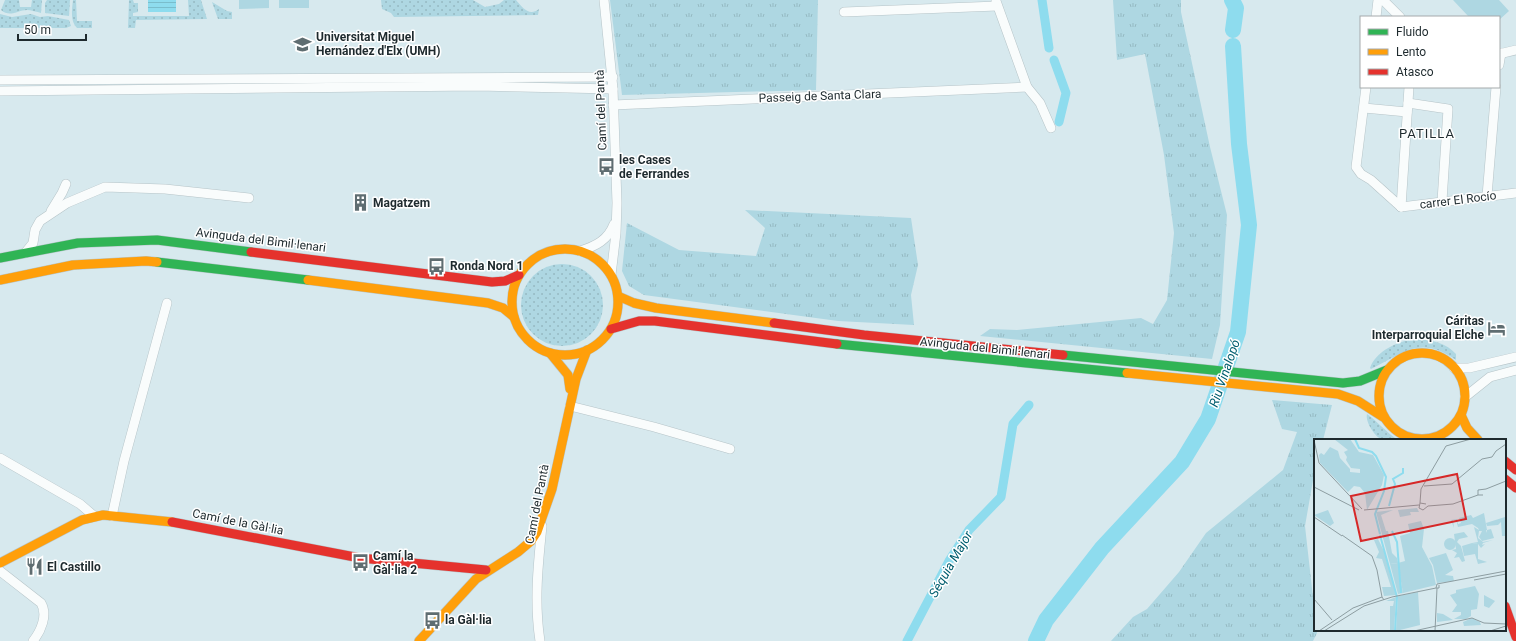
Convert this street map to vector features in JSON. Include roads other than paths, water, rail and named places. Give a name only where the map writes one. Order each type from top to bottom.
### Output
[{"type":"main road","name":"Avinguda del Bimil·lenari","points":[[0,258],[84,243],[157,240],[492,282],[505,281],[519,275]]},
{"type":"main road","points":[[561,249],[580,251],[598,260],[611,276],[618,296],[617,312],[611,329],[604,338],[586,350],[571,354],[550,353],[528,340],[519,329],[514,317],[512,292],[519,275],[530,262],[542,254],[561,249]]},
{"type":"main road","points":[[0,280],[73,265],[123,262],[174,263],[488,303],[503,308],[514,317]]},
{"type":"main road","name":"Avinguda del Bimil·lenari","points":[[618,296],[634,303],[656,308],[782,325],[1108,360],[1343,382],[1360,381],[1387,370]]},
{"type":"main road","name":"Avinguda del Bimil·lenari","points":[[611,329],[639,321],[655,321],[816,342],[1338,394],[1358,401],[1384,417]]},
{"type":"main road","name":"Camí del Pantà","points":[[543,520],[576,375],[586,350]]},
{"type":"main road","name":"Camí del Pantà","points":[[550,353],[568,375],[570,402]]},
{"type":"main road","points":[[1422,353],[1442,358],[1454,368],[1461,378],[1465,397],[1461,415],[1453,426],[1442,435],[1431,439],[1409,439],[1394,430],[1384,417],[1379,404],[1379,390],[1387,370],[1402,358],[1422,353]]},
{"type":"main road","points":[[1461,415],[1466,428],[1477,439]]},
{"type":"main road","points":[[1442,435],[1451,439]]},
{"type":"main road","points":[[1506,462],[1516,470]]},
{"type":"main road","points":[[1506,481],[1516,488]]},
{"type":"main road","points":[[0,563],[82,520],[94,516]]},
{"type":"main road","name":"Camí de la Gàl·lia","points":[[94,516],[112,516],[188,524],[360,558],[486,570]]},
{"type":"main road","points":[[419,641],[450,605],[486,570],[494,568],[528,544],[532,540],[543,520]]},
{"type":"main road","points":[[1506,609],[1516,637]]},
{"type":"street","name":"Camí del Pantà","points":[[604,0],[614,89],[613,105],[617,219],[611,276]]},
{"type":"street","points":[[1376,16],[1378,0]]},
{"type":"street","points":[[1383,0],[1399,16]]},
{"type":"street","points":[[844,12],[996,3],[1027,87],[1040,103],[1051,128]]},
{"type":"street","points":[[1500,54],[1516,50]]},
{"type":"street","points":[[0,80],[613,77]]},
{"type":"street","points":[[0,91],[478,86],[614,89]]},
{"type":"street","name":"Passeig de Santa Clara","points":[[613,105],[1027,87]]},
{"type":"street","points":[[1366,88],[1356,167],[1361,174],[1371,180],[1401,206]]},
{"type":"street","points":[[1401,206],[1409,88]]},
{"type":"street","points":[[1487,196],[1495,88]]},
{"type":"street","points":[[1364,108],[1448,109],[1442,202]]},
{"type":"street","points":[[48,215],[66,184]]},
{"type":"street","points":[[25,253],[33,243],[35,230],[40,221],[67,203],[105,187],[165,189],[249,198]]},
{"type":"street","name":"carrer El Rocío","points":[[1401,206],[1516,193]]},
{"type":"street","points":[[580,251],[598,245],[605,239],[617,219]]},
{"type":"street","points":[[112,516],[124,461],[167,303]]},
{"type":"street","points":[[1454,368],[1469,368],[1516,357]]},
{"type":"street","points":[[1465,397],[1490,377],[1516,370]]},
{"type":"street","points":[[570,402],[730,449]]},
{"type":"street","points":[[0,458],[80,504],[94,516]]},
{"type":"street","name":"Camí del Pantà","points":[[540,641],[536,615],[537,572],[543,520]]},
{"type":"street","points":[[0,571],[41,603],[44,609],[44,619],[33,641]]},
{"type":"water","points":[[148,0],[176,0],[176,12],[148,12]]},
{"type":"waterway","name":"Séquia Major","points":[[1042,0],[1049,48]]},
{"type":"waterway","name":"Riu Vinalopó","points":[[1232,0],[1236,8],[1233,30]]},
{"type":"waterway","name":"Riu Vinalopó","points":[[1036,641],[1046,620],[1102,548],[1182,462],[1208,419],[1238,332],[1249,225],[1239,144],[1233,46]]},
{"type":"waterway","name":"Séquia Major","points":[[1054,60],[1066,93],[1059,122]]},
{"type":"waterway","name":"Séquia Major","points":[[907,641],[949,561],[969,530],[1001,497],[1013,424],[1029,405]]},
{"type":"place","name":"Universitat Miguel Hernández d'Elx (UMH)","points":[[303,44]]},
{"type":"place","name":"les Cases de Ferrandes","points":[[606,167]]},
{"type":"place","name":"Magatzem","points":[[360,203]]},
{"type":"place","name":"Ronda Nord 1","points":[[437,266]]},
{"type":"place","name":"Cáritas Interparroquial Elche","points":[[1497,328]]},
{"type":"place","name":"Camí la Gàl·lia 2","points":[[360,563]]},
{"type":"place","name":"El Castillo","points":[[34,567]]},
{"type":"place","name":"la Gàl·lia","points":[[432,620]]},
{"type":"district","name":"PATILLA","points":[[1427,133]]}]
